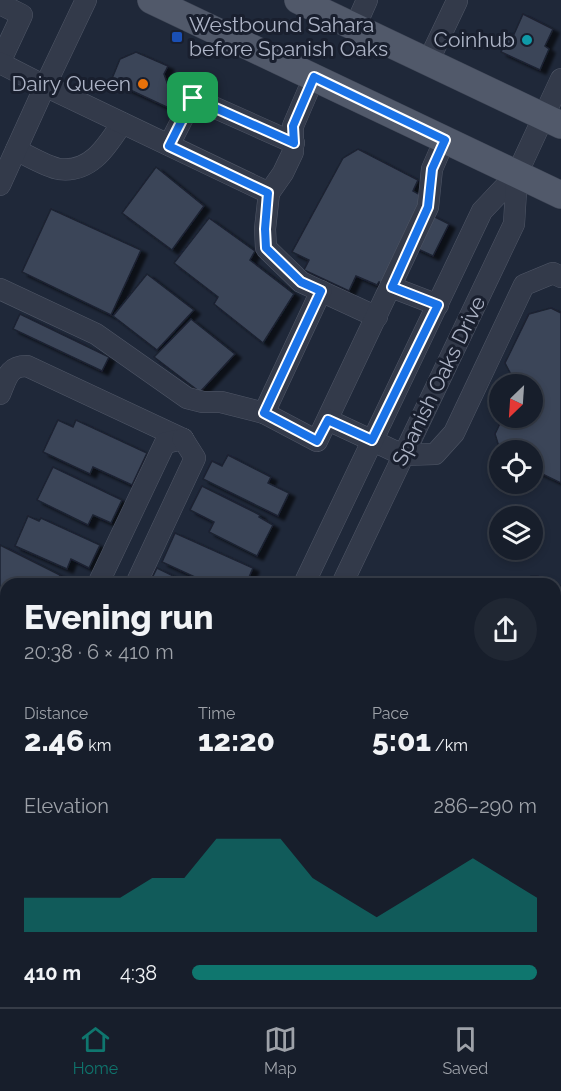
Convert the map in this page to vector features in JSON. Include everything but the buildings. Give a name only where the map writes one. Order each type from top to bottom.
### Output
[{"type":"main road","points":[[151,0],[561,195]]},
{"type":"main road","points":[[298,0],[552,120]]},
{"type":"street","points":[[0,185],[86,0]]},
{"type":"street","points":[[355,27],[367,0]]},
{"type":"street","points":[[428,62],[458,0]]},
{"type":"street","points":[[0,4],[22,15],[0,62],[45,86],[268,193]]},
{"type":"street","points":[[314,77],[293,126],[293,152],[284,173],[268,193],[266,248],[301,282],[377,318]]},
{"type":"street","name":"Spanish Oaks Drive","points":[[307,578],[482,211],[517,174],[552,120],[561,79]]},
{"type":"street","points":[[169,146],[193,98],[294,143]]},
{"type":"street","points":[[16,150],[58,169],[79,168],[101,154],[122,123]]},
{"type":"street","points":[[0,289],[96,334],[188,398],[203,402],[221,402],[264,413],[317,441],[428,207],[432,169],[445,140]]},
{"type":"street","name":"Spanish Oaks Drive","points":[[345,578],[514,224],[517,174]]},
{"type":"street","points":[[328,420],[403,455],[435,454],[454,433],[524,285],[553,273],[561,277]]},
{"type":"street","points":[[392,287],[438,305]]},
{"type":"street","points":[[264,413],[321,291]]},
{"type":"street","points":[[0,393],[11,371],[17,366],[27,366],[185,435],[195,458],[139,578]]},
{"type":"street","points":[[101,578],[165,443],[185,435]]},
{"type":"place","name":"Westbound Sahara before Spanish Oaks","points":[[177,37]]},
{"type":"place","name":"Coinhub","points":[[527,40]]},
{"type":"place","name":"Dairy Queen","points":[[143,84]]},
{"type":"route","points":[[314,77],[445,140],[432,169],[428,207],[392,287],[438,305],[372,440],[328,420],[317,441],[264,413],[321,291],[301,282],[266,248],[268,193],[169,146],[193,98],[294,143],[293,126],[314,77]]}]
